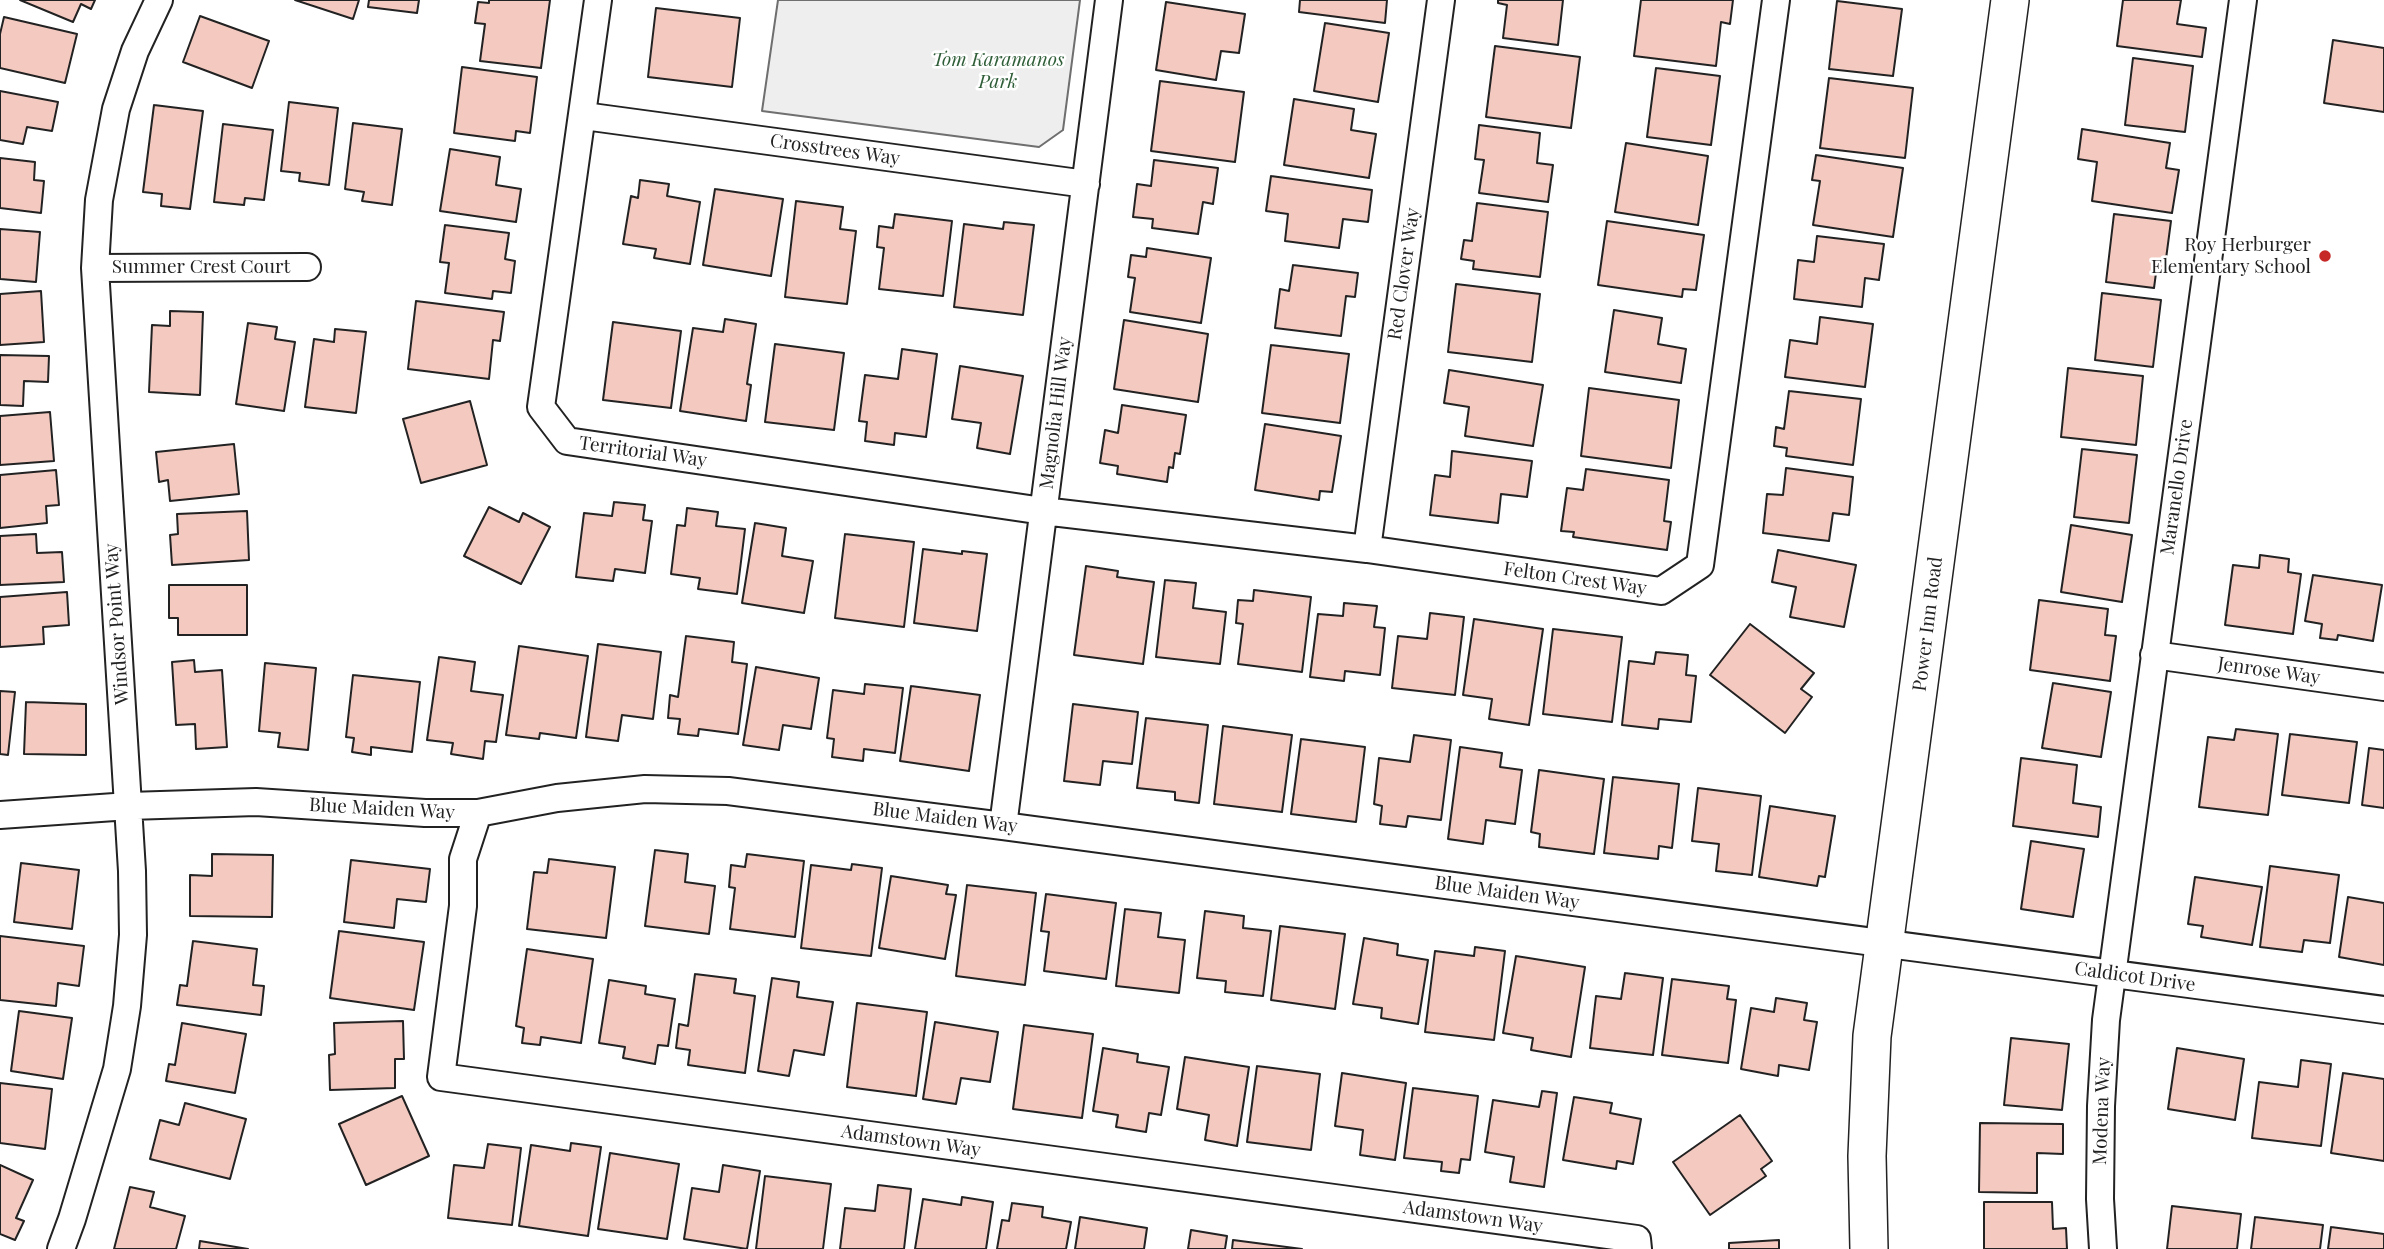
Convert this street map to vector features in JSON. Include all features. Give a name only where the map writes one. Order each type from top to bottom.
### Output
[{"type":"main road","name":"Power Inn Road","points":[[1869,1249],[1867,1156],[1872,1036],[2010,0]]},
{"type":"street","name":"Windsor Point Way","points":[[61,1249],[117,1069],[127,1006],[133,935],[129,806],[95,268],[99,200],[116,109],[135,51],[159,0]]},
{"type":"street","name":"Territorial Way","points":[[598,0],[541,407],[567,441],[1043,511]]},
{"type":"street","name":"Magnolia Hill Way","points":[[1003,826],[1109,0]]},
{"type":"street","name":"Red Clover Way","points":[[1367,549],[1441,0]]},
{"type":"street","name":"Felton Crest Way","points":[[1043,511],[1367,549],[1661,592],[1700,565],[1776,0]]},
{"type":"street","name":"Maranello Drive","points":[[2111,974],[2243,0]]},
{"type":"street","name":"Crosstrees Way","points":[[583,116],[1086,184]]},
{"type":"street","name":"Summer Crest Court","points":[[95,268],[307,267]]},
{"type":"street","name":"Jenrose Way","points":[[2154,655],[2384,687]]},
{"type":"street","name":"Blue Maiden Way","points":[[0,815],[129,806],[256,802],[425,813],[478,813],[557,798],[645,789],[728,791],[1886,944]]},
{"type":"street","name":"Adamstown Way","points":[[478,813],[463,859],[463,906],[441,1077],[1637,1239],[1638,1249]]},
{"type":"street","name":"Caldicot Drive","points":[[1886,944],[2384,1010]]},
{"type":"street","name":"Modena Way","points":[[2103,1249],[2100,1199],[2101,1106],[2111,974]]},
{"type":"green space","name":"Tom Karamanos Park","points":[[778,0],[1080,0],[1063,130],[1039,147],[762,111]]},
{"type":"building","points":[[20,0],[95,0],[91,9],[81,4],[73,22]]},
{"type":"building","points":[[295,0],[359,0],[353,19]]},
{"type":"building","points":[[369,0],[419,0],[417,13],[368,7]]},
{"type":"building","points":[[489,0],[550,0],[541,68],[480,61],[485,24],[475,23],[478,2],[489,3]]},
{"type":"building","points":[[1300,0],[1387,0],[1385,23],[1299,12]]},
{"type":"building","points":[[1498,0],[1563,0],[1558,45],[1503,38],[1507,5],[1498,3]]},
{"type":"building","points":[[1641,0],[1733,0],[1730,24],[1721,22],[1716,66],[1634,56]]},
{"type":"building","points":[[2123,0],[2181,0],[2177,24],[2206,28],[2202,57],[2117,46]]},
{"type":"building","points":[[1837,1],[1902,9],[1893,76],[1829,69]]},
{"type":"building","points":[[1166,2],[1245,14],[1239,53],[1221,51],[1216,80],[1156,70]]},
{"type":"building","points":[[656,8],[740,18],[732,87],[648,77]]},
{"type":"building","points":[[200,16],[269,41],[252,88],[183,62]]},
{"type":"building","points":[[4,17],[77,34],[65,83],[0,68],[0,34]]},
{"type":"building","points":[[1325,23],[1389,33],[1378,102],[1314,91]]},
{"type":"building","points":[[2333,40],[2384,48],[2384,112],[2324,103]]},
{"type":"building","points":[[1495,46],[1580,57],[1571,128],[1486,117]]},
{"type":"building","points":[[2133,58],[2193,66],[2185,132],[2125,125]]},
{"type":"building","points":[[462,67],[537,77],[530,133],[516,131],[515,141],[454,133]]},
{"type":"building","points":[[1656,68],[1720,76],[1711,145],[1647,137]]},
{"type":"building","points":[[1829,78],[1913,88],[1905,158],[1820,148]]},
{"type":"building","points":[[1160,81],[1244,92],[1235,162],[1151,151]]},
{"type":"building","points":[[0,91],[58,102],[52,131],[27,127],[23,144],[0,140]]},
{"type":"building","points":[[1294,99],[1354,109],[1351,130],[1376,134],[1369,178],[1284,165]]},
{"type":"building","points":[[289,102],[338,108],[329,185],[299,181],[300,173],[281,171]]},
{"type":"building","points":[[154,105],[203,111],[190,209],[161,206],[162,194],[143,192]]},
{"type":"building","points":[[353,123],[402,129],[392,205],[362,201],[364,192],[345,189]]},
{"type":"building","points":[[223,124],[273,130],[264,200],[245,198],[244,205],[214,202]]},
{"type":"building","points":[[1479,125],[1540,133],[1537,163],[1553,165],[1548,202],[1479,193],[1484,160],[1475,159]]},
{"type":"building","points":[[2082,129],[2170,143],[2166,168],[2179,170],[2172,213],[2092,201],[2097,162],[2078,159]]},
{"type":"building","points":[[1626,143],[1708,156],[1698,225],[1615,212]]},
{"type":"building","points":[[450,149],[500,157],[496,185],[521,189],[516,222],[440,211]]},
{"type":"building","points":[[1816,155],[1903,168],[1893,237],[1813,225],[1820,181],[1812,180]]},
{"type":"building","points":[[0,158],[35,162],[34,180],[44,181],[41,213],[0,208]]},
{"type":"building","points":[[1154,160],[1218,168],[1213,204],[1203,202],[1198,234],[1152,228],[1153,219],[1133,217],[1137,184],[1151,186]]},
{"type":"building","points":[[1271,176],[1372,190],[1368,222],[1343,219],[1339,248],[1285,241],[1288,214],[1266,211]]},
{"type":"building","points":[[640,180],[669,184],[667,196],[700,202],[690,264],[654,258],[656,249],[623,244],[631,196],[638,198]]},
{"type":"building","points":[[715,189],[783,199],[771,276],[703,265]]},
{"type":"building","points":[[796,201],[843,207],[840,229],[856,231],[847,304],[785,297]]},
{"type":"building","points":[[1477,203],[1548,212],[1540,277],[1473,269],[1474,261],[1461,259],[1464,240],[1472,241]]},
{"type":"building","points":[[895,214],[952,221],[943,296],[879,289],[884,248],[877,247],[879,226],[893,228]]},
{"type":"building","points":[[2114,214],[2171,221],[2164,274],[2156,273],[2154,288],[2106,282]]},
{"type":"building","points":[[1607,221],[1704,235],[1696,290],[1683,289],[1682,297],[1598,285]]},
{"type":"building","points":[[1004,222],[1034,225],[1023,315],[954,307],[964,224],[1003,229]]},
{"type":"building","points":[[445,225],[509,233],[505,259],[515,261],[511,293],[493,291],[492,299],[445,293],[449,263],[440,262]]},
{"type":"building","points":[[0,229],[40,232],[36,282],[0,279]]},
{"type":"building","points":[[1817,236],[1884,244],[1879,280],[1865,278],[1862,307],[1794,299],[1798,260],[1814,262]]},
{"type":"building","points":[[1147,248],[1211,258],[1201,323],[1130,312],[1135,278],[1128,277],[1131,255],[1146,257]]},
{"type":"building","points":[[1293,265],[1358,273],[1355,297],[1346,296],[1341,336],[1275,328],[1280,289],[1289,291]]},
{"type":"building","points":[[1456,284],[1540,294],[1532,362],[1448,352]]},
{"type":"building","points":[[41,291],[44,342],[0,345],[0,294]]},
{"type":"building","points":[[2102,293],[2161,300],[2153,367],[2095,360]]},
{"type":"building","points":[[416,301],[504,312],[500,341],[493,340],[489,379],[408,369]]},
{"type":"building","points":[[1614,310],[1662,318],[1658,344],[1686,349],[1681,383],[1605,372]]},
{"type":"building","points":[[170,311],[203,312],[200,395],[149,392],[152,325],[170,326]]},
{"type":"building","points":[[1820,317],[1873,324],[1865,387],[1785,377],[1790,340],[1817,344]]},
{"type":"building","points":[[725,319],[756,324],[747,384],[751,385],[746,421],[680,411],[693,328],[723,332]]},
{"type":"building","points":[[1124,320],[1208,334],[1198,402],[1114,389]]},
{"type":"building","points":[[613,322],[681,331],[671,408],[603,400]]},
{"type":"building","points":[[248,323],[277,327],[275,339],[295,342],[284,411],[236,404]]},
{"type":"building","points":[[335,329],[366,332],[356,413],[305,407],[314,339],[334,342]]},
{"type":"building","points":[[775,344],[844,353],[834,430],[765,422]]},
{"type":"building","points":[[1271,345],[1349,354],[1340,423],[1262,413]]},
{"type":"building","points":[[902,349],[937,354],[926,437],[895,433],[894,445],[865,441],[867,422],[859,421],[865,375],[898,379]]},
{"type":"building","points":[[0,355],[49,356],[48,382],[24,381],[23,406],[0,405]]},
{"type":"building","points":[[960,366],[1023,376],[1010,454],[977,448],[981,423],[952,419]]},
{"type":"building","points":[[2068,368],[2143,376],[2136,445],[2061,437]]},
{"type":"building","points":[[1449,370],[1543,385],[1533,446],[1465,436],[1469,407],[1444,403]]},
{"type":"building","points":[[1589,388],[1679,400],[1671,468],[1581,456]]},
{"type":"building","points":[[1789,391],[1861,399],[1853,465],[1786,456],[1787,448],[1774,446],[1776,427],[1784,429]]},
{"type":"building","points":[[470,401],[487,465],[421,483],[403,419]]},
{"type":"building","points":[[1122,405],[1186,415],[1180,454],[1175,453],[1167,482],[1117,474],[1118,466],[1100,463],[1105,430],[1118,433]]},
{"type":"building","points":[[50,412],[54,461],[0,465],[0,416]]},
{"type":"building","points":[[1265,424],[1341,436],[1332,492],[1320,491],[1319,500],[1255,490]]},
{"type":"building","points":[[234,444],[239,494],[170,501],[168,480],[159,482],[156,452]]},
{"type":"building","points":[[2082,449],[2137,455],[2129,523],[2074,517]]},
{"type":"building","points":[[1452,451],[1532,461],[1527,497],[1501,494],[1498,523],[1430,515],[1435,475],[1450,477]]},
{"type":"building","points":[[1786,468],[1853,477],[1849,515],[1833,513],[1829,541],[1763,533],[1767,494],[1783,495]]},
{"type":"building","points":[[1586,469],[1669,480],[1664,521],[1671,522],[1667,550],[1573,537],[1574,532],[1561,531],[1567,488],[1583,490]]},
{"type":"building","points":[[56,470],[59,505],[46,506],[47,523],[0,528],[0,475]]},
{"type":"building","points":[[614,502],[645,505],[643,520],[652,521],[645,573],[615,569],[613,581],[576,577],[584,513],[612,516]]},
{"type":"building","points":[[489,507],[519,522],[523,513],[550,527],[521,584],[464,556]]},
{"type":"building","points":[[687,508],[718,512],[716,526],[745,529],[737,594],[698,589],[700,578],[671,574],[677,525],[685,526]]},
{"type":"building","points":[[247,511],[249,560],[172,565],[170,535],[178,534],[177,514]]},
{"type":"building","points":[[755,523],[786,528],[782,556],[813,561],[804,613],[742,603]]},
{"type":"building","points":[[2071,525],[2132,535],[2122,602],[2061,592]]},
{"type":"building","points":[[36,534],[37,553],[62,552],[64,582],[0,585],[0,536]]},
{"type":"building","points":[[845,534],[914,542],[904,627],[835,618]]},
{"type":"building","points":[[923,549],[987,554],[977,631],[914,623]]},
{"type":"building","points":[[1778,550],[1856,565],[1844,627],[1790,617],[1796,587],[1772,582]]},
{"type":"building","points":[[2260,555],[2289,559],[2288,572],[2301,574],[2293,634],[2225,625],[2233,565],[2259,568]]},
{"type":"building","points":[[1086,566],[1118,571],[1117,577],[1154,582],[1143,664],[1074,655]]},
{"type":"building","points":[[2313,575],[2382,585],[2373,641],[2338,635],[2337,640],[2320,638],[2322,624],[2305,621]]},
{"type":"building","points":[[1165,580],[1196,583],[1193,608],[1226,612],[1220,664],[1156,657]]},
{"type":"building","points":[[169,585],[247,585],[247,635],[178,635],[178,618],[169,618]]},
{"type":"building","points":[[1254,590],[1311,597],[1302,672],[1238,664],[1243,624],[1236,623],[1238,600],[1253,601]]},
{"type":"building","points":[[67,592],[69,625],[43,627],[44,644],[0,647],[0,597]]},
{"type":"building","points":[[2039,600],[2108,609],[2105,635],[2116,636],[2110,681],[2030,670]]},
{"type":"building","points":[[1344,603],[1377,606],[1374,627],[1385,628],[1380,675],[1345,671],[1344,681],[1310,677],[1318,614],[1343,616]]},
{"type":"building","points":[[1430,613],[1464,617],[1455,695],[1392,688],[1398,636],[1427,639]]},
{"type":"building","points":[[1474,619],[1543,629],[1529,725],[1489,719],[1492,699],[1463,695]]},
{"type":"building","points":[[1750,624],[1814,673],[1801,689],[1812,697],[1785,733],[1710,675]]},
{"type":"building","points":[[1553,629],[1622,637],[1612,722],[1543,714]]},
{"type":"building","points":[[686,636],[734,642],[732,662],[747,664],[738,734],[699,729],[698,736],[678,734],[680,719],[668,718],[670,695],[678,697]]},
{"type":"building","points":[[598,644],[661,652],[653,719],[622,715],[618,741],[586,737]]},
{"type":"building","points":[[519,646],[588,656],[576,738],[540,733],[539,739],[506,735]]},
{"type":"building","points":[[1656,652],[1688,655],[1686,675],[1696,676],[1691,722],[1659,719],[1658,729],[1622,725],[1629,661],[1654,664]]},
{"type":"building","points":[[439,657],[475,662],[471,691],[503,695],[496,742],[485,741],[483,759],[451,754],[453,743],[427,740]]},
{"type":"building","points":[[194,660],[195,672],[222,670],[227,747],[196,749],[195,724],[176,725],[172,662]]},
{"type":"building","points":[[265,663],[316,668],[308,750],[278,747],[280,733],[259,731]]},
{"type":"building","points":[[756,667],[819,678],[811,729],[783,725],[779,750],[743,745]]},
{"type":"building","points":[[353,675],[420,682],[412,752],[371,747],[371,755],[352,752],[354,738],[346,737]]},
{"type":"building","points":[[2053,683],[2111,692],[2101,757],[2042,748]]},
{"type":"building","points":[[865,684],[903,688],[895,753],[864,749],[863,761],[832,757],[834,739],[827,738],[833,690],[864,694]]},
{"type":"building","points":[[911,686],[980,695],[969,771],[900,761]]},
{"type":"building","points":[[0,691],[15,692],[8,755],[0,754]]},
{"type":"building","points":[[26,702],[86,704],[86,755],[24,754]]},
{"type":"building","points":[[1073,704],[1138,712],[1132,764],[1103,761],[1100,785],[1064,781]]},
{"type":"building","points":[[1146,718],[1208,725],[1199,803],[1175,800],[1175,792],[1137,788]]},
{"type":"building","points":[[1223,726],[1292,735],[1282,812],[1214,804]]},
{"type":"building","points":[[2236,729],[2278,734],[2268,815],[2199,807],[2208,737],[2234,740]]},
{"type":"building","points":[[2290,734],[2357,742],[2349,803],[2282,795]]},
{"type":"building","points":[[1414,735],[1451,740],[1441,820],[1408,816],[1406,827],[1380,824],[1382,806],[1374,804],[1379,758],[1410,762]]},
{"type":"building","points":[[1301,739],[1365,747],[1356,822],[1291,814]]},
{"type":"building","points":[[1460,747],[1502,753],[1500,767],[1522,770],[1515,824],[1486,820],[1483,844],[1448,839]]},
{"type":"building","points":[[2369,748],[2384,750],[2384,808],[2362,805]]},
{"type":"building","points":[[2021,758],[2077,765],[2073,803],[2101,807],[2098,837],[2013,826]]},
{"type":"building","points":[[1539,770],[1604,779],[1594,854],[1539,847],[1540,834],[1531,832]]},
{"type":"building","points":[[1613,777],[1679,784],[1672,848],[1659,846],[1658,859],[1604,853]]},
{"type":"building","points":[[1698,788],[1761,796],[1752,875],[1716,871],[1719,844],[1692,841]]},
{"type":"building","points":[[1770,806],[1835,816],[1825,877],[1819,876],[1817,886],[1759,877]]},
{"type":"building","points":[[2031,841],[2084,849],[2073,917],[2021,909]]},
{"type":"building","points":[[655,850],[688,854],[685,882],[715,886],[709,934],[645,926]]},
{"type":"building","points":[[212,854],[273,855],[272,917],[190,916],[190,875],[212,876]]},
{"type":"building","points":[[747,854],[804,861],[795,937],[730,929],[735,888],[729,887],[731,865],[745,867]]},
{"type":"building","points":[[549,859],[615,867],[606,938],[527,929],[534,872],[547,873]]},
{"type":"building","points":[[351,860],[430,869],[426,902],[397,899],[394,928],[344,922]]},
{"type":"building","points":[[21,863],[79,870],[72,929],[14,922]]},
{"type":"building","points":[[852,864],[882,868],[871,956],[801,948],[811,865],[851,870]]},
{"type":"building","points":[[2270,866],[2339,875],[2330,943],[2304,940],[2302,952],[2260,947]]},
{"type":"building","points":[[891,876],[948,885],[946,894],[956,895],[945,959],[879,948]]},
{"type":"building","points":[[2195,877],[2262,887],[2252,945],[2201,937],[2203,926],[2188,924]]},
{"type":"building","points":[[967,885],[1036,893],[1025,985],[956,976]]},
{"type":"building","points":[[1046,894],[1116,903],[1106,979],[1044,971],[1049,932],[1041,931]]},
{"type":"building","points":[[2348,897],[2384,903],[2384,965],[2339,957]]},
{"type":"building","points":[[1125,909],[1161,913],[1158,937],[1185,940],[1179,993],[1116,986]]},
{"type":"building","points":[[1205,911],[1244,916],[1243,928],[1271,931],[1263,996],[1225,992],[1226,981],[1197,978]]},
{"type":"building","points":[[1280,926],[1345,934],[1335,1009],[1271,1000]]},
{"type":"building","points":[[339,931],[424,942],[414,1010],[330,998]]},
{"type":"building","points":[[0,936],[84,946],[79,986],[58,983],[56,1006],[0,1000]]},
{"type":"building","points":[[1364,938],[1398,944],[1397,955],[1428,960],[1418,1024],[1381,1018],[1382,1008],[1353,1004]]},
{"type":"building","points":[[193,941],[257,949],[253,985],[264,986],[261,1015],[177,1005],[180,985],[187,986]]},
{"type":"building","points":[[1475,947],[1505,951],[1494,1040],[1425,1032],[1435,951],[1474,956]]},
{"type":"building","points":[[527,949],[593,959],[581,1043],[541,1037],[540,1045],[522,1043],[524,1028],[516,1026]]},
{"type":"building","points":[[1516,956],[1585,967],[1571,1057],[1531,1050],[1533,1038],[1503,1033]]},
{"type":"building","points":[[1625,973],[1663,978],[1653,1055],[1590,1048],[1596,996],[1621,999]]},
{"type":"building","points":[[695,974],[736,979],[734,993],[755,996],[745,1073],[688,1065],[690,1050],[676,1048],[679,1024],[688,1026]]},
{"type":"building","points":[[772,978],[799,982],[797,997],[833,1002],[824,1055],[794,1050],[789,1076],[758,1071]]},
{"type":"building","points":[[1672,979],[1729,986],[1727,999],[1736,1000],[1728,1063],[1662,1055]]},
{"type":"building","points":[[609,980],[646,986],[645,994],[675,999],[668,1046],[658,1045],[655,1064],[623,1058],[625,1047],[599,1043]]},
{"type":"building","points":[[1776,998],[1807,1003],[1804,1020],[1817,1022],[1809,1070],[1779,1065],[1778,1076],[1741,1069],[1751,1008],[1774,1012]]},
{"type":"building","points":[[857,1003],[927,1012],[916,1096],[847,1087]]},
{"type":"building","points":[[19,1011],[72,1018],[63,1079],[11,1071]]},
{"type":"building","points":[[403,1021],[404,1059],[395,1059],[395,1088],[330,1090],[329,1055],[335,1054],[334,1023]]},
{"type":"building","points":[[935,1022],[998,1032],[990,1082],[961,1078],[956,1104],[923,1099]]},
{"type":"building","points":[[182,1023],[246,1034],[235,1093],[166,1081],[169,1064],[175,1065]]},
{"type":"building","points":[[1024,1025],[1093,1034],[1082,1118],[1013,1109]]},
{"type":"building","points":[[2011,1038],[2069,1044],[2062,1110],[2004,1105]]},
{"type":"building","points":[[1103,1048],[1138,1054],[1137,1062],[1169,1067],[1161,1115],[1149,1113],[1146,1132],[1116,1127],[1118,1115],[1093,1111]]},
{"type":"building","points":[[2177,1048],[2244,1059],[2235,1120],[2168,1109]]},
{"type":"building","points":[[1185,1057],[1249,1067],[1237,1146],[1205,1140],[1209,1115],[1177,1109]]},
{"type":"building","points":[[2301,1060],[2331,1064],[2321,1146],[2252,1138],[2259,1082],[2298,1087]]},
{"type":"building","points":[[1257,1066],[1320,1074],[1311,1150],[1247,1142]]},
{"type":"building","points":[[1342,1073],[1406,1083],[1395,1160],[1360,1155],[1363,1130],[1335,1126]]},
{"type":"building","points":[[2343,1073],[2384,1079],[2384,1161],[2331,1153]]},
{"type":"building","points":[[0,1083],[52,1089],[45,1149],[0,1143]]},
{"type":"building","points":[[1413,1088],[1478,1096],[1470,1160],[1461,1159],[1459,1173],[1441,1171],[1442,1162],[1404,1158]]},
{"type":"building","points":[[1542,1091],[1557,1093],[1544,1187],[1510,1182],[1514,1157],[1485,1152],[1493,1100],[1539,1107]]},
{"type":"building","points":[[402,1096],[429,1156],[366,1185],[339,1124]]},
{"type":"building","points":[[1574,1097],[1612,1103],[1610,1113],[1641,1119],[1633,1164],[1617,1161],[1616,1169],[1563,1160]]},
{"type":"building","points":[[185,1103],[246,1119],[230,1179],[150,1159],[160,1120],[179,1125]]},
{"type":"building","points":[[1740,1115],[1772,1161],[1761,1169],[1766,1176],[1710,1215],[1673,1162]]},
{"type":"building","points":[[1980,1123],[2063,1124],[2063,1154],[2037,1153],[2037,1193],[1979,1192]]},
{"type":"building","points":[[571,1143],[601,1147],[588,1236],[519,1226],[531,1145],[570,1151]]},
{"type":"building","points":[[488,1144],[521,1148],[512,1225],[448,1218],[454,1165],[484,1168]]},
{"type":"building","points":[[610,1153],[679,1164],[667,1239],[598,1229]]},
{"type":"building","points":[[0,1165],[33,1180],[16,1218],[24,1221],[15,1240],[0,1234]]},
{"type":"building","points":[[723,1165],[760,1171],[747,1249],[684,1239],[692,1188],[719,1192]]},
{"type":"building","points":[[765,1176],[831,1184],[823,1249],[756,1249]]},
{"type":"building","points":[[878,1185],[911,1189],[904,1249],[840,1249],[845,1208],[875,1211]]},
{"type":"building","points":[[130,1187],[154,1192],[150,1207],[185,1216],[176,1249],[114,1249]]},
{"type":"building","points":[[962,1197],[993,1202],[986,1249],[915,1249],[923,1199],[961,1205]]},
{"type":"building","points":[[1984,1202],[2052,1202],[2053,1229],[2066,1228],[2067,1249],[1984,1249]]},
{"type":"building","points":[[1012,1203],[1043,1207],[1042,1217],[1071,1222],[1066,1249],[997,1249],[1002,1220],[1009,1221]]},
{"type":"building","points":[[2172,1206],[2241,1214],[2237,1249],[2167,1249]]},
{"type":"building","points":[[1080,1217],[1147,1228],[1144,1249],[1075,1249]]},
{"type":"building","points":[[2255,1217],[2323,1225],[2320,1249],[2251,1249]]},
{"type":"building","points":[[2331,1227],[2384,1234],[2384,1249],[2328,1249]]},
{"type":"building","points":[[1191,1230],[1227,1236],[1225,1249],[1188,1249]]},
{"type":"building","points":[[1233,1240],[1302,1249],[1232,1249]]},
{"type":"building","points":[[1779,1240],[1779,1249],[1729,1249],[1729,1243]]},
{"type":"building","points":[[200,1241],[248,1249],[199,1249]]},
{"type":"place","name":"Roy Herburger Elementary School","points":[[2325,256]]}]
